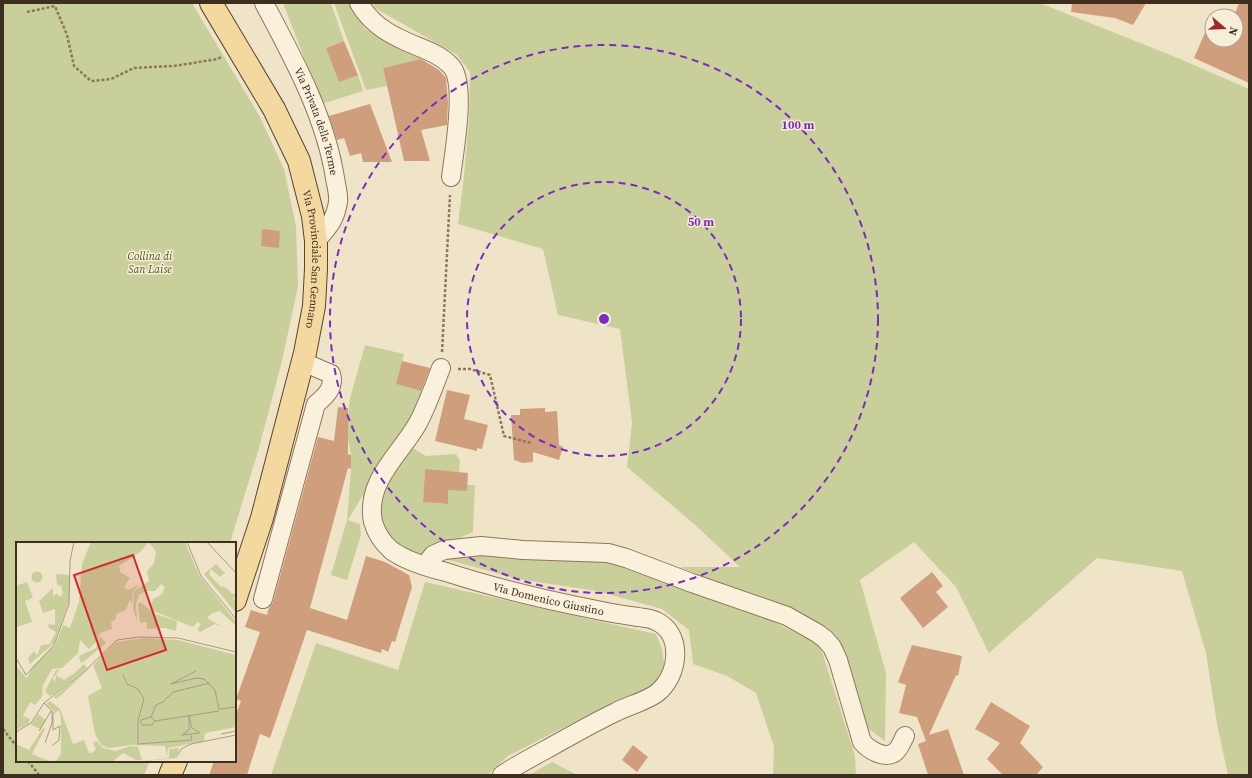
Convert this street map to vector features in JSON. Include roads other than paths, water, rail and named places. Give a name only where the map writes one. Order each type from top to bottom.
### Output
[{"type":"main road","name":"Via Provinciale San Gennaro","points":[[211,3],[274,109],[299,161],[313,216],[316,241],[314,306],[303,362],[262,518],[236,597]]},
{"type":"main road","points":[[170,775],[176,762]]},
{"type":"lane","name":"Via Privata delle Terme","points":[[264,3],[306,86],[321,124],[333,166],[339,200],[334,220],[316,241]]},
{"type":"lane","points":[[359,3],[364,12],[378,26],[400,39],[442,58],[452,67],[456,78],[459,95],[451,177]]},
{"type":"lane","points":[[263,599],[316,404],[327,396],[331,387],[331,374],[303,362]]},
{"type":"lane","name":"Via Domenico Giustino","points":[[441,368],[417,424],[387,467],[374,494],[372,507],[374,523],[380,537],[391,550],[425,565],[485,585],[597,610],[654,620],[665,626],[673,639],[676,654],[673,671],[666,683],[657,692],[646,699],[622,709],[591,725],[502,775]]},
{"type":"lane","points":[[425,565],[433,555],[444,550],[481,546],[524,550],[608,553],[626,558],[787,616],[817,633],[832,647],[838,660],[862,742],[867,748],[880,754],[894,753],[900,747],[905,736]]},
{"type":"park label","name":"Collina di San Laise","points":[[150,262]]}]
